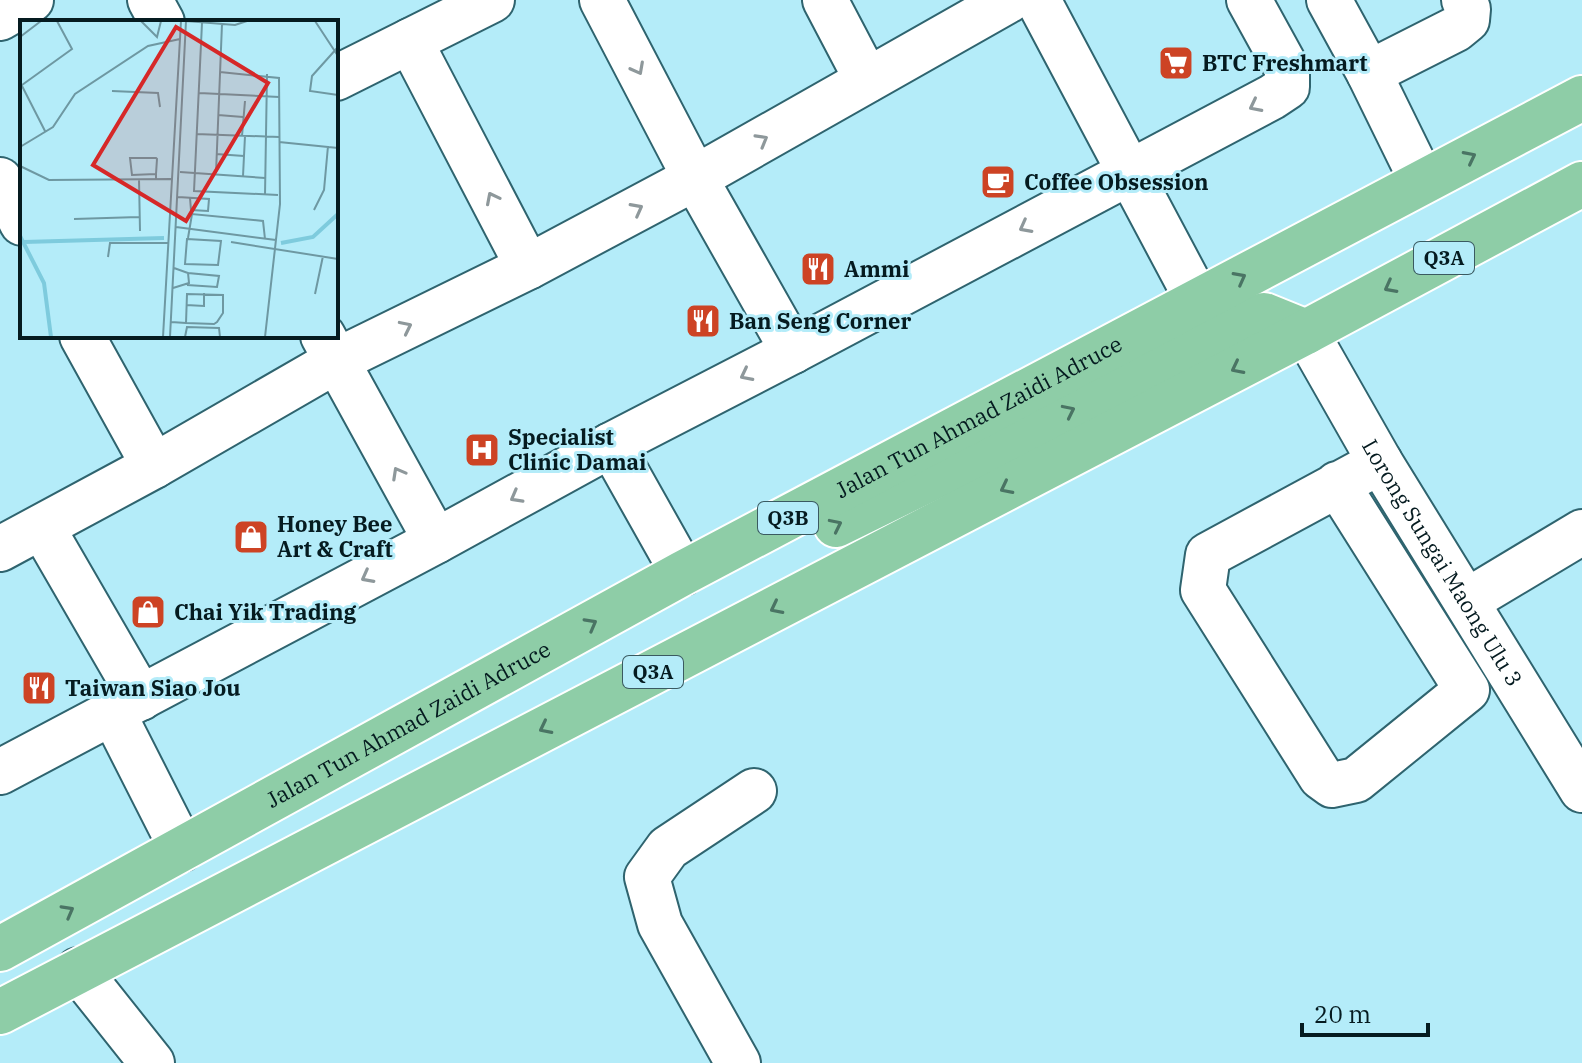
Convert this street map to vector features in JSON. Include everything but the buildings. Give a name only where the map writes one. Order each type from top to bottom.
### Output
[{"type":"main road","name":"Jalan Tun Ahmad Zaidi Adruce","points":[[0,949],[683,573],[1582,98]]},
{"type":"main road","name":"Q3A","points":[[0,1012],[1306,332],[1582,184]]},
{"type":"main road","points":[[683,573],[719,573],[771,557],[1264,315],[1306,332]]},
{"type":"street","points":[[0,18],[31,0]]},
{"type":"street","points":[[150,0],[161,20]]},
{"type":"street","points":[[338,77],[492,0]]},
{"type":"street","points":[[602,0],[695,178],[793,351]]},
{"type":"street","points":[[825,0],[867,80]]},
{"type":"street","points":[[0,549],[154,466],[329,349],[528,267],[695,178],[1009,0]]},
{"type":"street","points":[[1038,0],[1198,301]]},
{"type":"street","points":[[0,772],[1287,87],[1287,69],[1249,0]]},
{"type":"street","points":[[1329,0],[1422,181]]},
{"type":"street","points":[[1369,73],[1456,29],[1467,20],[1468,9],[1464,0]]},
{"type":"street","points":[[410,41],[528,267]]},
{"type":"street","points":[[0,180],[20,219]]},
{"type":"street","name":"Lorong Sungai Maong Ulu 3","points":[[1306,332],[1380,462],[1582,790]]},
{"type":"street","points":[[83,338],[154,466]]},
{"type":"street","points":[[329,349],[436,541]]},
{"type":"street","points":[[611,445],[683,573]]},
{"type":"street","points":[[1380,462],[1208,555],[1203,590],[1321,777],[1332,785],[1356,780],[1467,690],[1506,664]]},
{"type":"street","points":[[1337,484],[1467,690]]},
{"type":"street","points":[[42,527],[127,705],[182,849]]},
{"type":"street","points":[[1467,601],[1582,532]]},
{"type":"street","points":[[738,1063],[660,924],[647,877],[668,848],[754,791]]},
{"type":"street","points":[[78,970],[152,1063]]},
{"type":"place","name":"BTC Freshmart","points":[[1176,63]]},
{"type":"place","name":"Coffee Obsession","points":[[998,182]]},
{"type":"place","name":"Ammi","points":[[818,269]]},
{"type":"place","name":"Ban Seng Corner","points":[[703,321]]},
{"type":"place","name":"Specialist Clinic Damai","points":[[482,450]]},
{"type":"place","name":"Honey Bee Art & Craft","points":[[251,537]]},
{"type":"place","name":"Chai Yik Trading","points":[[148,612]]},
{"type":"place","name":"Taiwan Siao Jou","points":[[39,688]]}]
